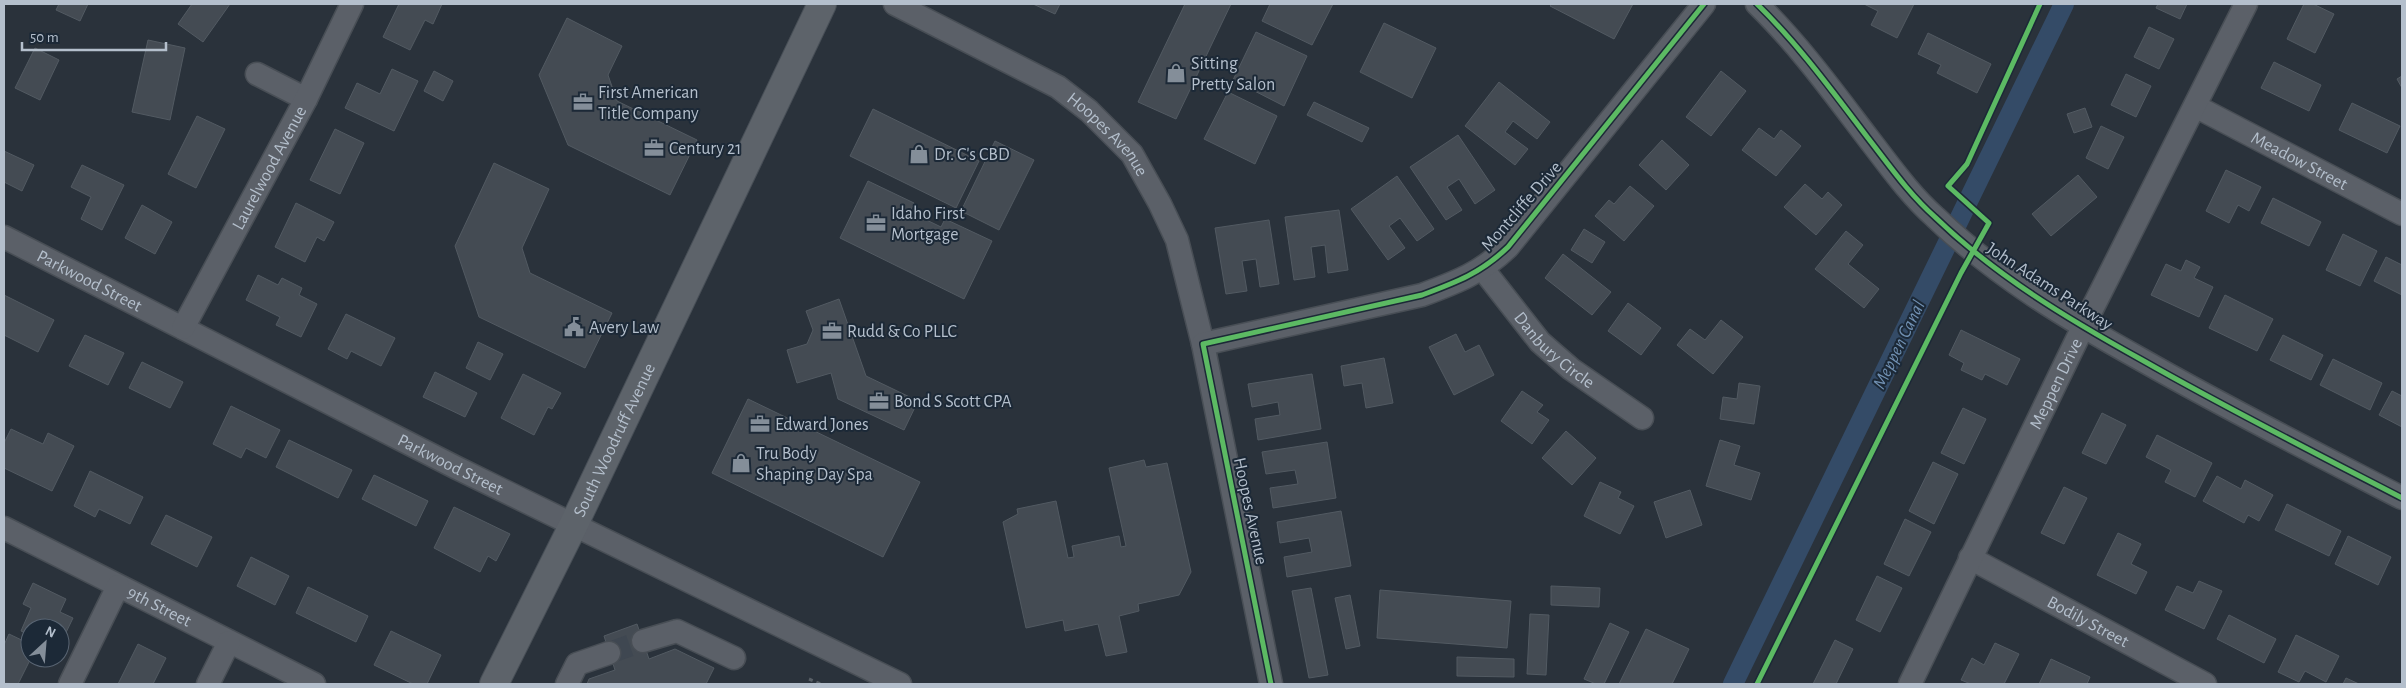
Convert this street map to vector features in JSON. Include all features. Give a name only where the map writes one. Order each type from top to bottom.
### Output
[{"type":"main road","name":"South Woodruff Avenue","points":[[494,684],[574,526],[822,4]]},
{"type":"street","name":"Laurelwood Avenue","points":[[184,328],[306,98],[352,4]]},
{"type":"street","name":"Hoopes Avenue","points":[[895,4],[1058,87],[1089,111],[1132,154],[1177,240],[1203,344],[1271,684]]},
{"type":"street","name":"Montcliffe Drive","points":[[1203,344],[1422,294],[1456,283],[1490,264],[1508,246],[1704,4]]},
{"type":"street","name":"John Adams Parkway","points":[[1757,4],[1804,54],[1901,181],[1941,223],[1979,257],[2028,293],[2083,327],[2172,377],[2402,498]]},
{"type":"street","name":"Meppen Drive","points":[[1910,684],[2083,327],[2246,4]]},
{"type":"street","points":[[257,74],[306,98]]},
{"type":"street","name":"Meadow Street","points":[[2195,106],[2402,214]]},
{"type":"street","name":"Parkwood Street","points":[[4,237],[574,526],[900,684]]},
{"type":"street","name":"Danbury Circle","points":[[1482,268],[1540,342],[1571,369],[1642,418]]},
{"type":"street","name":"9th Street","points":[[6,534],[118,586],[314,684]]},
{"type":"street","name":"Bodily Street","points":[[1970,558],[2204,684]]},
{"type":"street","points":[[70,684],[118,586]]},
{"type":"street","points":[[643,641],[677,631],[734,658]]},
{"type":"street","points":[[208,684],[229,642]]},
{"type":"street","points":[[566,684],[577,664],[609,653]]},
{"type":"path","points":[[809,679],[821,684]]},
{"type":"building","points":[[59,4],[88,4],[80,21],[56,10]]},
{"type":"building","points":[[192,4],[230,4],[203,42],[178,24]]},
{"type":"building","points":[[399,4],[442,4],[433,24],[425,20],[410,50],[383,37]]},
{"type":"building","points":[[1033,4],[1060,4],[1055,14]]},
{"type":"building","points":[[1185,4],[1231,4],[1176,119],[1138,102]]},
{"type":"building","points":[[1270,4],[1333,4],[1312,45],[1262,21]]},
{"type":"building","points":[[1552,4],[1633,4],[1614,39],[1550,6]]},
{"type":"building","points":[[1864,4],[1914,4],[1897,38],[1871,25],[1878,11]]},
{"type":"building","points":[[2158,4],[2187,4],[2180,19],[2156,8]]},
{"type":"building","points":[[2304,4],[2313,4],[2334,14],[2315,53],[2287,39]]},
{"type":"building","points":[[567,18],[622,46],[608,75],[617,101],[697,140],[670,195],[568,145],[539,75]]},
{"type":"building","points":[[1384,23],[1436,48],[1412,98],[1360,72]]},
{"type":"building","points":[[2149,27],[2174,39],[2159,69],[2134,57]]},
{"type":"building","points":[[1256,32],[1307,56],[1284,106],[1233,80]]},
{"type":"building","points":[[1928,33],[1991,64],[1977,93],[1937,73],[1941,65],[1918,54]]},
{"type":"building","points":[[148,40],[185,48],[170,120],[132,112]]},
{"type":"building","points":[[35,48],[59,60],[40,100],[15,88]]},
{"type":"building","points":[[2274,62],[2321,85],[2309,111],[2261,88]]},
{"type":"building","points":[[392,69],[418,81],[394,131],[345,108],[357,83],[380,94]]},
{"type":"building","points":[[434,71],[453,81],[443,101],[424,91]]},
{"type":"building","points":[[1721,71],[1746,91],[1711,136],[1686,117]]},
{"type":"building","points":[[2126,74],[2151,86],[2136,117],[2111,105]]},
{"type":"building","points":[[2402,76],[2402,88],[2397,79]]},
{"type":"building","points":[[1499,82],[1550,122],[1537,139],[1513,121],[1505,132],[1528,149],[1515,165],[1465,126]]},
{"type":"building","points":[[1228,92],[1277,116],[1255,164],[1204,139]]},
{"type":"building","points":[[1314,102],[1369,128],[1362,142],[1307,115]]},
{"type":"building","points":[[2352,103],[2400,126],[2387,153],[2339,130]]},
{"type":"building","points":[[2085,108],[2092,127],[2074,133],[2067,114]]},
{"type":"building","points":[[873,109],[979,161],[956,208],[850,156]]},
{"type":"building","points":[[197,116],[225,129],[196,188],[168,174]]},
{"type":"building","points":[[2101,126],[2124,137],[2108,169],[2086,158]]},
{"type":"building","points":[[1759,128],[1774,139],[1781,130],[1801,146],[1776,176],[1742,150]]},
{"type":"building","points":[[335,129],[364,143],[340,194],[310,180]]},
{"type":"building","points":[[1458,135],[1495,190],[1475,204],[1459,179],[1447,187],[1462,210],[1446,220],[1410,167]]},
{"type":"building","points":[[1662,140],[1689,165],[1666,190],[1639,165]]},
{"type":"building","points":[[995,141],[1034,160],[999,230],[961,211]]},
{"type":"building","points":[[4,151],[34,165],[22,191],[4,182]]},
{"type":"building","points":[[494,163],[549,189],[522,248],[530,273],[612,313],[585,368],[479,317],[455,246]]},
{"type":"building","points":[[82,165],[124,185],[102,230],[81,219],[91,197],[71,187]]},
{"type":"building","points":[[2226,170],[2261,187],[2249,211],[2238,205],[2229,223],[2206,211]]},
{"type":"building","points":[[2078,175],[2097,197],[2051,236],[2032,214]]},
{"type":"building","points":[[1397,176],[1434,229],[1417,241],[1400,218],[1389,226],[1405,248],[1388,260],[1351,209]]},
{"type":"building","points":[[868,181],[914,203],[910,212],[941,227],[945,219],[992,241],[964,299],[840,238]]},
{"type":"building","points":[[1805,184],[1822,199],[1828,192],[1842,205],[1816,235],[1784,207]]},
{"type":"building","points":[[1630,186],[1654,206],[1624,241],[1595,216],[1609,200],[1614,204]]},
{"type":"building","points":[[2273,198],[2321,222],[2309,246],[2261,223]]},
{"type":"building","points":[[296,203],[334,222],[324,241],[317,237],[305,262],[275,247]]},
{"type":"building","points":[[142,205],[172,222],[155,254],[125,238]]},
{"type":"building","points":[[1339,210],[1348,270],[1328,273],[1325,245],[1311,247],[1315,277],[1294,280],[1285,217]]},
{"type":"building","points":[[1269,220],[1279,284],[1260,287],[1256,259],[1242,261],[1247,291],[1226,294],[1215,228]]},
{"type":"building","points":[[1584,229],[1605,242],[1592,263],[1571,250]]},
{"type":"building","points":[[1846,231],[1863,245],[1848,264],[1879,289],[1864,308],[1815,269]]},
{"type":"building","points":[[2343,234],[2377,251],[2360,286],[2326,270]]},
{"type":"building","points":[[1563,254],[1611,292],[1592,315],[1545,278]]},
{"type":"building","points":[[2386,257],[2402,265],[2402,295],[2374,281]]},
{"type":"building","points":[[2186,260],[2200,267],[2194,278],[2213,287],[2199,317],[2151,295],[2166,264],[2181,271]]},
{"type":"building","points":[[258,275],[278,285],[282,278],[302,288],[299,295],[317,304],[301,337],[276,325],[280,317],[246,300]]},
{"type":"building","points":[[4,295],[54,320],[38,352],[4,335]]},
{"type":"building","points":[[2225,295],[2273,319],[2257,351],[2209,328]]},
{"type":"building","points":[[839,299],[866,376],[918,401],[904,430],[838,399],[831,373],[797,383],[787,350],[807,344],[813,330],[806,311]]},
{"type":"building","points":[[1628,303],[1661,328],[1641,355],[1608,331]]},
{"type":"building","points":[[346,314],[395,338],[381,366],[351,351],[347,359],[328,349]]},
{"type":"building","points":[[1721,320],[1743,337],[1713,374],[1677,345],[1690,329],[1705,340]]},
{"type":"building","points":[[1961,330],[2020,359],[2007,385],[1985,374],[1982,380],[1961,370],[1964,363],[1949,355]]},
{"type":"building","points":[[1456,334],[1465,352],[1479,345],[1494,375],[1454,395],[1429,347]]},
{"type":"building","points":[[85,335],[124,353],[108,385],[69,366]]},
{"type":"building","points":[[2283,335],[2323,355],[2311,380],[2270,360]]},
{"type":"building","points":[[478,342],[503,354],[490,380],[466,368]]},
{"type":"building","points":[[1384,358],[1393,403],[1366,408],[1362,383],[1344,386],[1341,366]]},
{"type":"building","points":[[2333,359],[2382,383],[2370,410],[2320,385]]},
{"type":"building","points":[[142,362],[183,382],[170,408],[129,388]]},
{"type":"building","points":[[435,372],[477,393],[465,417],[423,397]]},
{"type":"building","points":[[523,374],[561,393],[552,409],[548,407],[534,435],[501,418]]},
{"type":"building","points":[[1312,374],[1321,429],[1258,440],[1255,419],[1280,415],[1278,402],[1252,407],[1248,384]]},
{"type":"building","points":[[1739,383],[1760,386],[1754,424],[1720,419],[1723,397],[1737,399]]},
{"type":"building","points":[[1522,391],[1543,405],[1537,412],[1549,420],[1532,444],[1501,421]]},
{"type":"building","points":[[2392,391],[2402,396],[2402,427],[2379,415]]},
{"type":"building","points":[[748,399],[920,482],[883,557],[712,473]]},
{"type":"building","points":[[231,406],[280,430],[266,458],[246,448],[241,458],[213,444]]},
{"type":"building","points":[[1963,408],[1986,419],[1964,464],[1941,453]]},
{"type":"building","points":[[2102,413],[2126,425],[2106,464],[2082,453]]},
{"type":"building","points":[[11,429],[43,444],[48,433],[74,446],[52,491],[4,468],[4,443]]},
{"type":"building","points":[[1566,431],[1596,458],[1572,485],[1542,458]]},
{"type":"building","points":[[2157,435],[2212,463],[2195,497],[2165,482],[2171,470],[2146,457]]},
{"type":"building","points":[[289,440],[352,470],[338,498],[276,467]]},
{"type":"building","points":[[1720,440],[1740,446],[1734,465],[1760,473],[1751,500],[1706,486]]},
{"type":"building","points":[[1327,442],[1336,498],[1273,508],[1270,488],[1298,484],[1295,470],[1266,474],[1262,452]]},
{"type":"building","points":[[1144,460],[1146,467],[1167,463],[1191,572],[1179,595],[1138,604],[1139,611],[1119,616],[1127,652],[1106,656],[1098,624],[1065,631],[1063,620],[1026,628],[1003,522],[1018,514],[1017,509],[1056,501],[1068,558],[1074,557],[1072,546],[1119,536],[1121,547],[1126,546],[1109,468]]},
{"type":"building","points":[[1933,462],[1958,474],[1934,524],[1909,511]]},
{"type":"building","points":[[90,471],[143,497],[130,524],[99,509],[95,517],[74,506]]},
{"type":"building","points":[[374,475],[428,501],[416,526],[362,499]]},
{"type":"building","points":[[2217,476],[2241,489],[2245,480],[2273,495],[2259,521],[2248,515],[2244,523],[2203,501]]},
{"type":"building","points":[[1600,482],[1621,492],[1618,498],[1634,506],[1620,534],[1584,516]]},
{"type":"building","points":[[2064,487],[2087,498],[2064,544],[2041,533]]},
{"type":"building","points":[[1690,490],[1702,525],[1666,538],[1654,502]]},
{"type":"building","points":[[2287,504],[2341,531],[2329,556],[2275,530]]},
{"type":"building","points":[[454,507],[510,534],[496,561],[488,556],[480,572],[434,548]]},
{"type":"building","points":[[1341,511],[1351,566],[1287,577],[1284,557],[1312,552],[1309,538],[1280,543],[1277,522]]},
{"type":"building","points":[[166,515],[212,537],[197,567],[151,544]]},
{"type":"building","points":[[1905,519],[1931,532],[1909,576],[1884,564]]},
{"type":"building","points":[[2118,533],[2141,544],[2131,564],[2147,572],[2136,594],[2097,575]]},
{"type":"building","points":[[2348,536],[2391,557],[2378,585],[2335,564]]},
{"type":"building","points":[[251,557],[289,576],[275,605],[237,586]]},
{"type":"building","points":[[1877,576],[1902,588],[1880,632],[1856,620]]},
{"type":"building","points":[[2199,581],[2222,591],[2204,629],[2165,610],[2177,586],[2193,593]]},
{"type":"building","points":[[33,583],[66,599],[60,612],[73,618],[70,624],[70,618],[27,618],[31,608],[23,604]]},
{"type":"building","points":[[1551,586],[1600,588],[1599,607],[1551,605]]},
{"type":"building","points":[[308,587],[368,616],[356,642],[296,613]]},
{"type":"building","points":[[1311,588],[1328,675],[1309,678],[1292,591]]},
{"type":"building","points":[[1380,590],[1511,601],[1507,648],[1377,638]]},
{"type":"building","points":[[1350,595],[1360,646],[1346,649],[1335,598]]},
{"type":"building","points":[[1530,614],[1549,615],[1546,675],[1527,674]]},
{"type":"building","points":[[2229,615],[2276,639],[2264,663],[2217,639]]},
{"type":"building","points":[[1610,623],[1629,632],[1604,684],[1596,684],[1584,679]]},
{"type":"building","points":[[637,624],[649,659],[675,649],[714,668],[706,684],[587,684],[589,679],[615,670],[604,636]]},
{"type":"building","points":[[1646,629],[1689,649],[1672,684],[1619,684]]},
{"type":"building","points":[[391,631],[441,655],[427,684],[413,684],[374,665]]},
{"type":"building","points":[[9,634],[20,639],[20,668],[26,668],[18,684],[4,683],[4,645]]},
{"type":"building","points":[[2296,635],[2339,656],[2326,682],[2305,671],[2299,682],[2278,672]]},
{"type":"building","points":[[1835,640],[1853,649],[1836,684],[1813,684]]},
{"type":"building","points":[[1995,643],[2019,654],[2004,684],[1971,684],[1961,680],[1972,658],[1984,665]]},
{"type":"building","points":[[138,644],[166,658],[153,684],[118,684]]},
{"type":"building","points":[[1457,657],[1514,659],[1514,677],[1457,676]]},
{"type":"building","points":[[2051,659],[2090,677],[2087,684],[2039,684]]},
{"type":"building","points":[[2346,678],[2359,684],[2343,684]]},
{"type":"waterway","name":"Meppen Canal","points":[[1733,684],[2064,4]]},
{"type":"tunnel","points":[[609,653],[643,641]]},
{"type":"cycle path","points":[[1271,684],[1203,344],[1422,295],[1457,281],[1488,264],[1508,247],[1704,4]]},
{"type":"cycle path","points":[[1757,4],[1829,86],[1908,189],[1958,238],[1983,258],[2034,295],[2114,345],[2402,498]]},
{"type":"cycle path","points":[[1757,684],[1961,273],[1989,223],[1948,186],[1967,164],[2040,4]]},
{"type":"place","name":"Sitting Pretty Salon","points":[[1176,73]]},
{"type":"place","name":"First American Title Company","points":[[583,102]]},
{"type":"place","name":"Century 21","points":[[654,148]]},
{"type":"place","name":"Dr. C's CBD","points":[[919,154]]},
{"type":"place","name":"Idaho First Mortgage","points":[[876,223]]},
{"type":"place","name":"Avery Law","points":[[574,327]]},
{"type":"place","name":"Rudd & Co PLLC","points":[[832,331]]},
{"type":"place","name":"Bond S Scott CPA","points":[[879,401]]},
{"type":"place","name":"Edward Jones","points":[[760,424]]},
{"type":"place","name":"Tru Body Shaping Day Spa","points":[[741,463]]}]
